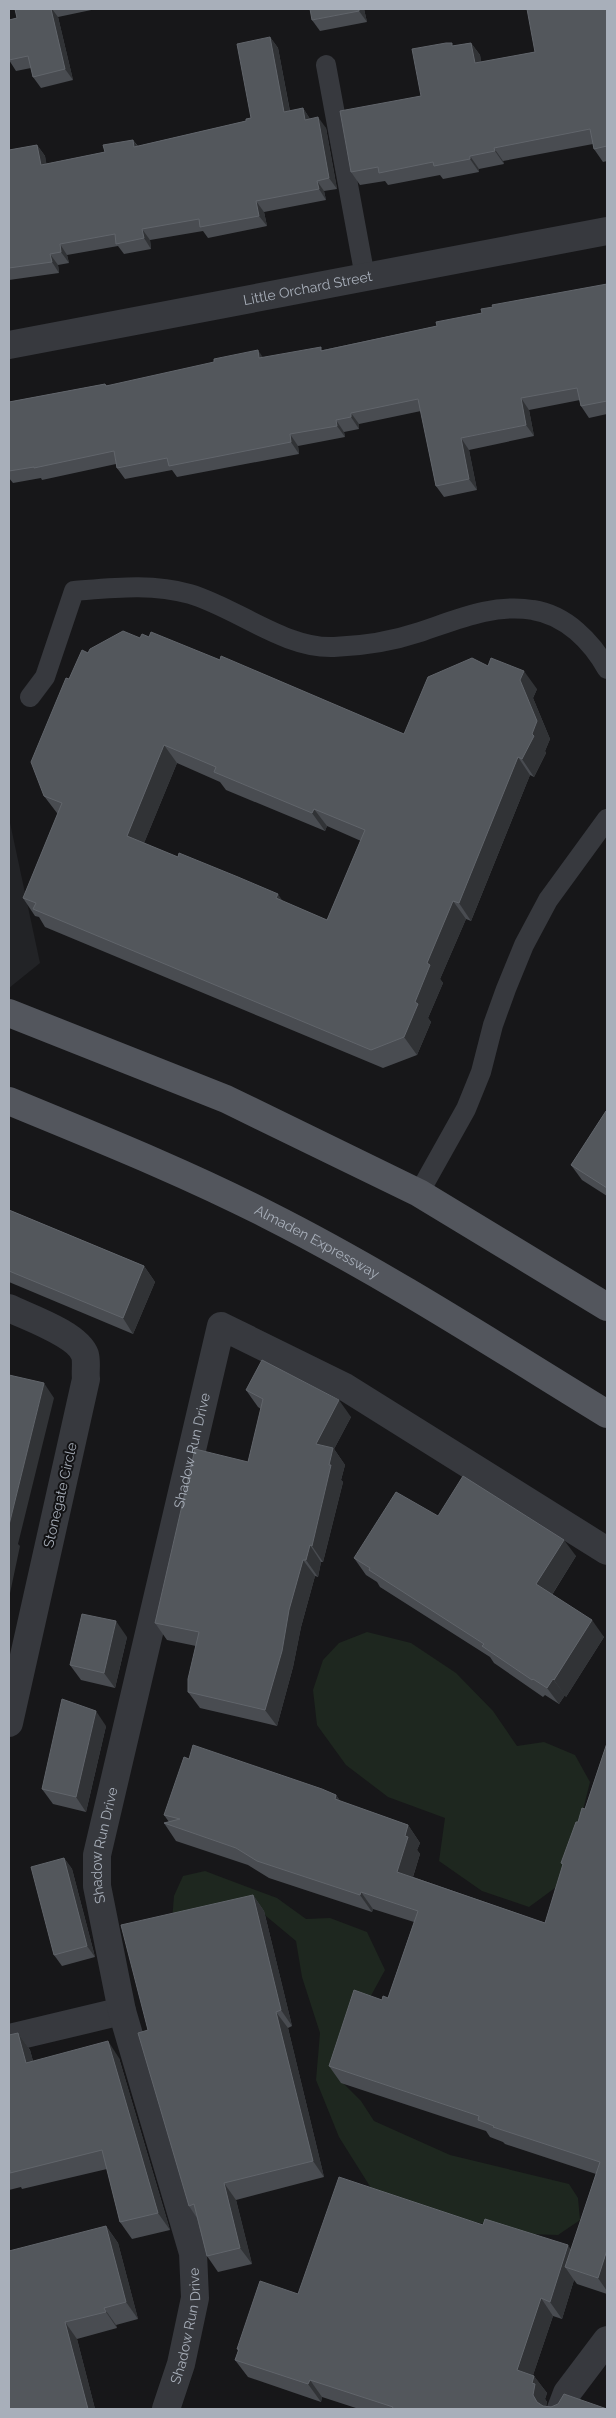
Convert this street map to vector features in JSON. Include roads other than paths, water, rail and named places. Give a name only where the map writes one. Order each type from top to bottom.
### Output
[{"type":"main road","points":[[9,1013],[226,1099],[419,1193],[607,1307]]},
{"type":"main road","name":"Almaden Expressway","points":[[16,1107],[151,1160],[269,1215],[414,1296],[607,1414]]},
{"type":"street","name":"Little Orchard Street","points":[[9,345],[607,231]]},
{"type":"street","name":"Stonegate Circle","points":[[9,1308],[59,1331],[76,1344],[85,1354],[86,1379],[9,1723]]},
{"type":"street","name":"Shadow Run Drive","points":[[166,2409],[182,2364],[195,2298],[193,2253],[122,2011],[97,1886],[97,1856],[221,1326],[345,1387],[607,1551]]},
{"type":"street","points":[[9,2038],[122,2011]]},
{"type":"street","points":[[561,2409],[566,2393],[607,2340]]},
{"type":"lane","points":[[326,66],[365,277]]},
{"type":"lane","points":[[30,696],[45,677],[74,591],[139,586],[189,594],[234,612],[297,642],[333,647],[370,643],[418,633],[457,618],[508,608],[535,610],[560,620],[580,633],[597,651],[607,669]]},
{"type":"lane","points":[[419,1193],[470,1100],[481,1072],[493,1025],[524,945],[548,900],[607,819]]}]
